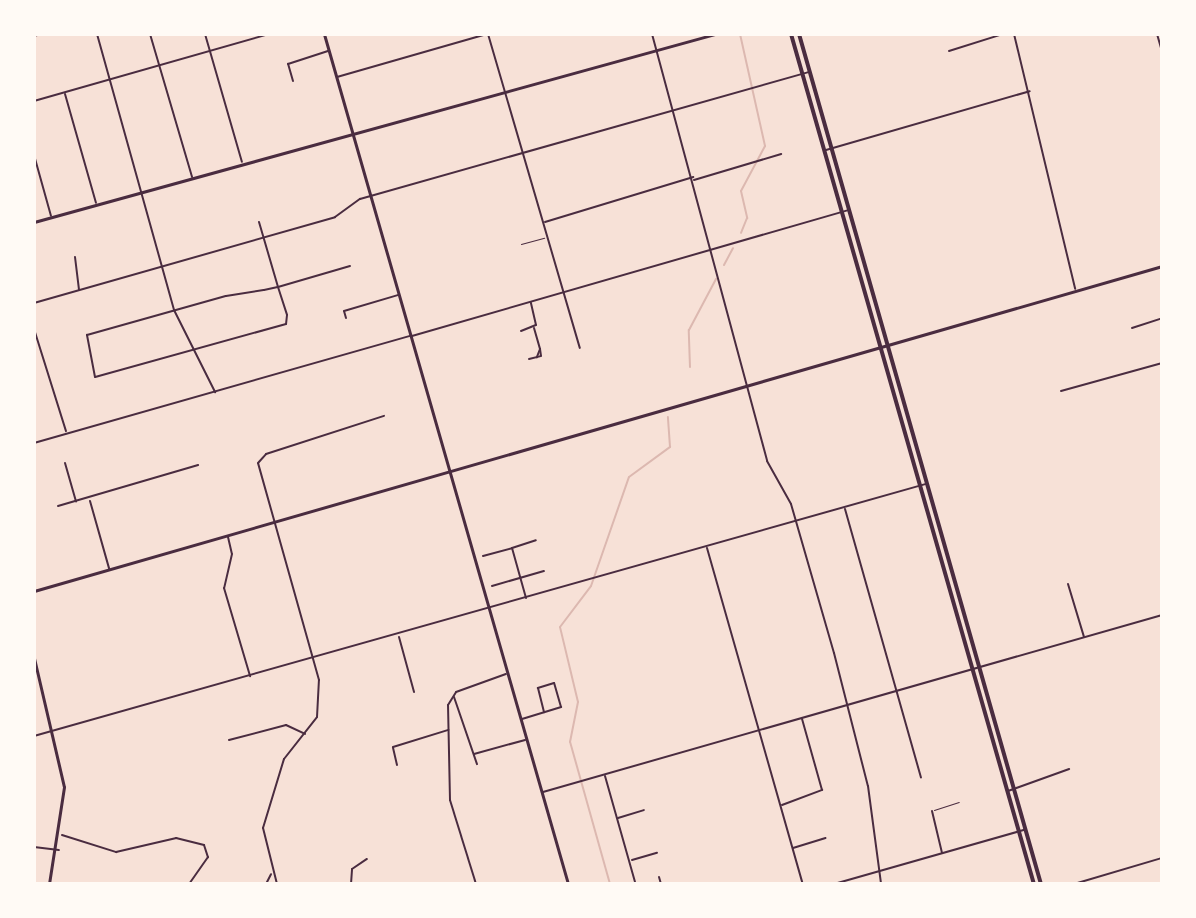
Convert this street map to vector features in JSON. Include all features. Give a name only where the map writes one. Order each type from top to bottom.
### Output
[{"type":"main road","points":[[324,34],[568,884]]},
{"type":"main road","points":[[34,222],[242,162],[506,94],[715,34]]},
{"type":"main road","points":[[791,34],[1007,791],[1041,884]]},
{"type":"main road","points":[[799,34],[1014,789],[1034,884]]},
{"type":"main road","points":[[854,256],[862,254]]},
{"type":"main road","points":[[34,591],[1162,266]]},
{"type":"main road","points":[[34,658],[56,734],[62,835],[50,883]]},
{"type":"street","points":[[34,36],[41,34]]},
{"type":"street","points":[[97,34],[174,310],[215,392]]},
{"type":"street","points":[[150,34],[192,177]]},
{"type":"street","points":[[205,34],[242,162]]},
{"type":"street","points":[[34,101],[269,34]]},
{"type":"street","points":[[337,77],[488,34],[580,348]]},
{"type":"street","points":[[652,34],[713,248],[767,461],[797,521],[868,786],[881,884]]},
{"type":"street","points":[[949,51],[1003,34]]},
{"type":"street","points":[[1014,34],[1076,292]]},
{"type":"street","points":[[1157,34],[1162,52]]},
{"type":"street","points":[[293,81],[288,64],[329,51]]},
{"type":"street","points":[[34,303],[335,217],[371,196],[810,72]]},
{"type":"street","points":[[825,151],[1030,91]]},
{"type":"street","points":[[64,93],[96,205]]},
{"type":"street","points":[[543,223],[781,154]]},
{"type":"street","points":[[34,155],[52,217]]},
{"type":"street","points":[[34,443],[849,209]]},
{"type":"street","points":[[259,222],[264,237],[278,287],[289,322],[101,378],[92,373],[83,341],[90,335],[174,310],[278,287],[350,266]]},
{"type":"street","points":[[75,257],[79,290]]},
{"type":"street","points":[[346,318],[344,311],[399,294]]},
{"type":"street","points":[[529,359],[537,357],[540,349],[531,302]]},
{"type":"street","points":[[1132,328],[1162,318]]},
{"type":"street","points":[[521,331],[534,327]]},
{"type":"street","points":[[34,329],[67,433]]},
{"type":"street","points":[[1061,391],[1162,363]]},
{"type":"street","points":[[277,884],[271,874],[263,828],[281,765],[306,735],[319,707],[314,660],[258,463],[266,454],[384,416]]},
{"type":"street","points":[[65,463],[76,502]]},
{"type":"street","points":[[58,506],[198,465]]},
{"type":"street","points":[[34,736],[56,734],[927,484]]},
{"type":"street","points":[[89,499],[109,569]]},
{"type":"street","points":[[844,507],[921,777]]},
{"type":"street","points":[[227,536],[232,554],[224,588],[251,678]]},
{"type":"street","points":[[483,556],[536,540]]},
{"type":"street","points":[[707,547],[803,884]]},
{"type":"street","points":[[512,548],[526,599]]},
{"type":"street","points":[[492,586],[544,571]]},
{"type":"street","points":[[1068,584],[1085,638]]},
{"type":"street","points":[[542,793],[1162,615]]},
{"type":"street","points":[[399,636],[414,692]]},
{"type":"street","points":[[476,884],[450,800],[449,700],[453,695],[507,674]]},
{"type":"street","points":[[521,719],[561,707],[554,683],[538,688],[544,712]]},
{"type":"street","points":[[453,695],[477,764]]},
{"type":"street","points":[[781,805],[818,794],[823,786],[802,718]]},
{"type":"street","points":[[229,740],[286,725],[306,735]]},
{"type":"street","points":[[397,765],[393,747],[449,730]]},
{"type":"street","points":[[474,754],[527,740]]},
{"type":"street","points":[[1007,791],[1069,769]]},
{"type":"street","points":[[605,775],[635,882]]},
{"type":"street","points":[[617,818],[644,810]]},
{"type":"street","points":[[932,811],[943,855]]},
{"type":"street","points":[[834,884],[1022,830]]},
{"type":"street","points":[[62,835],[116,852],[176,838],[208,851],[189,884]]},
{"type":"street","points":[[793,848],[826,838]]},
{"type":"street","points":[[34,847],[59,850]]},
{"type":"street","points":[[629,860],[657,853]]},
{"type":"street","points":[[1074,884],[1162,858]]},
{"type":"street","points":[[351,884],[352,869],[367,859]]},
{"type":"street","points":[[266,884],[271,874]]},
{"type":"street","points":[[659,877],[661,884]]},
{"type":"street","points":[[50,883],[56,884]]},
{"type":"lane","points":[[521,244],[547,237]]},
{"type":"lane","points":[[932,811],[959,802]]},
{"type":"waterway","points":[[740,34],[765,146],[741,191],[747,218],[741,233]]},
{"type":"waterway","points":[[724,265],[733,248]]},
{"type":"waterway","points":[[690,367],[689,330],[716,279]]},
{"type":"waterway","points":[[610,884],[570,742],[578,702],[560,627],[591,586],[629,477],[670,447],[668,417]]}]
